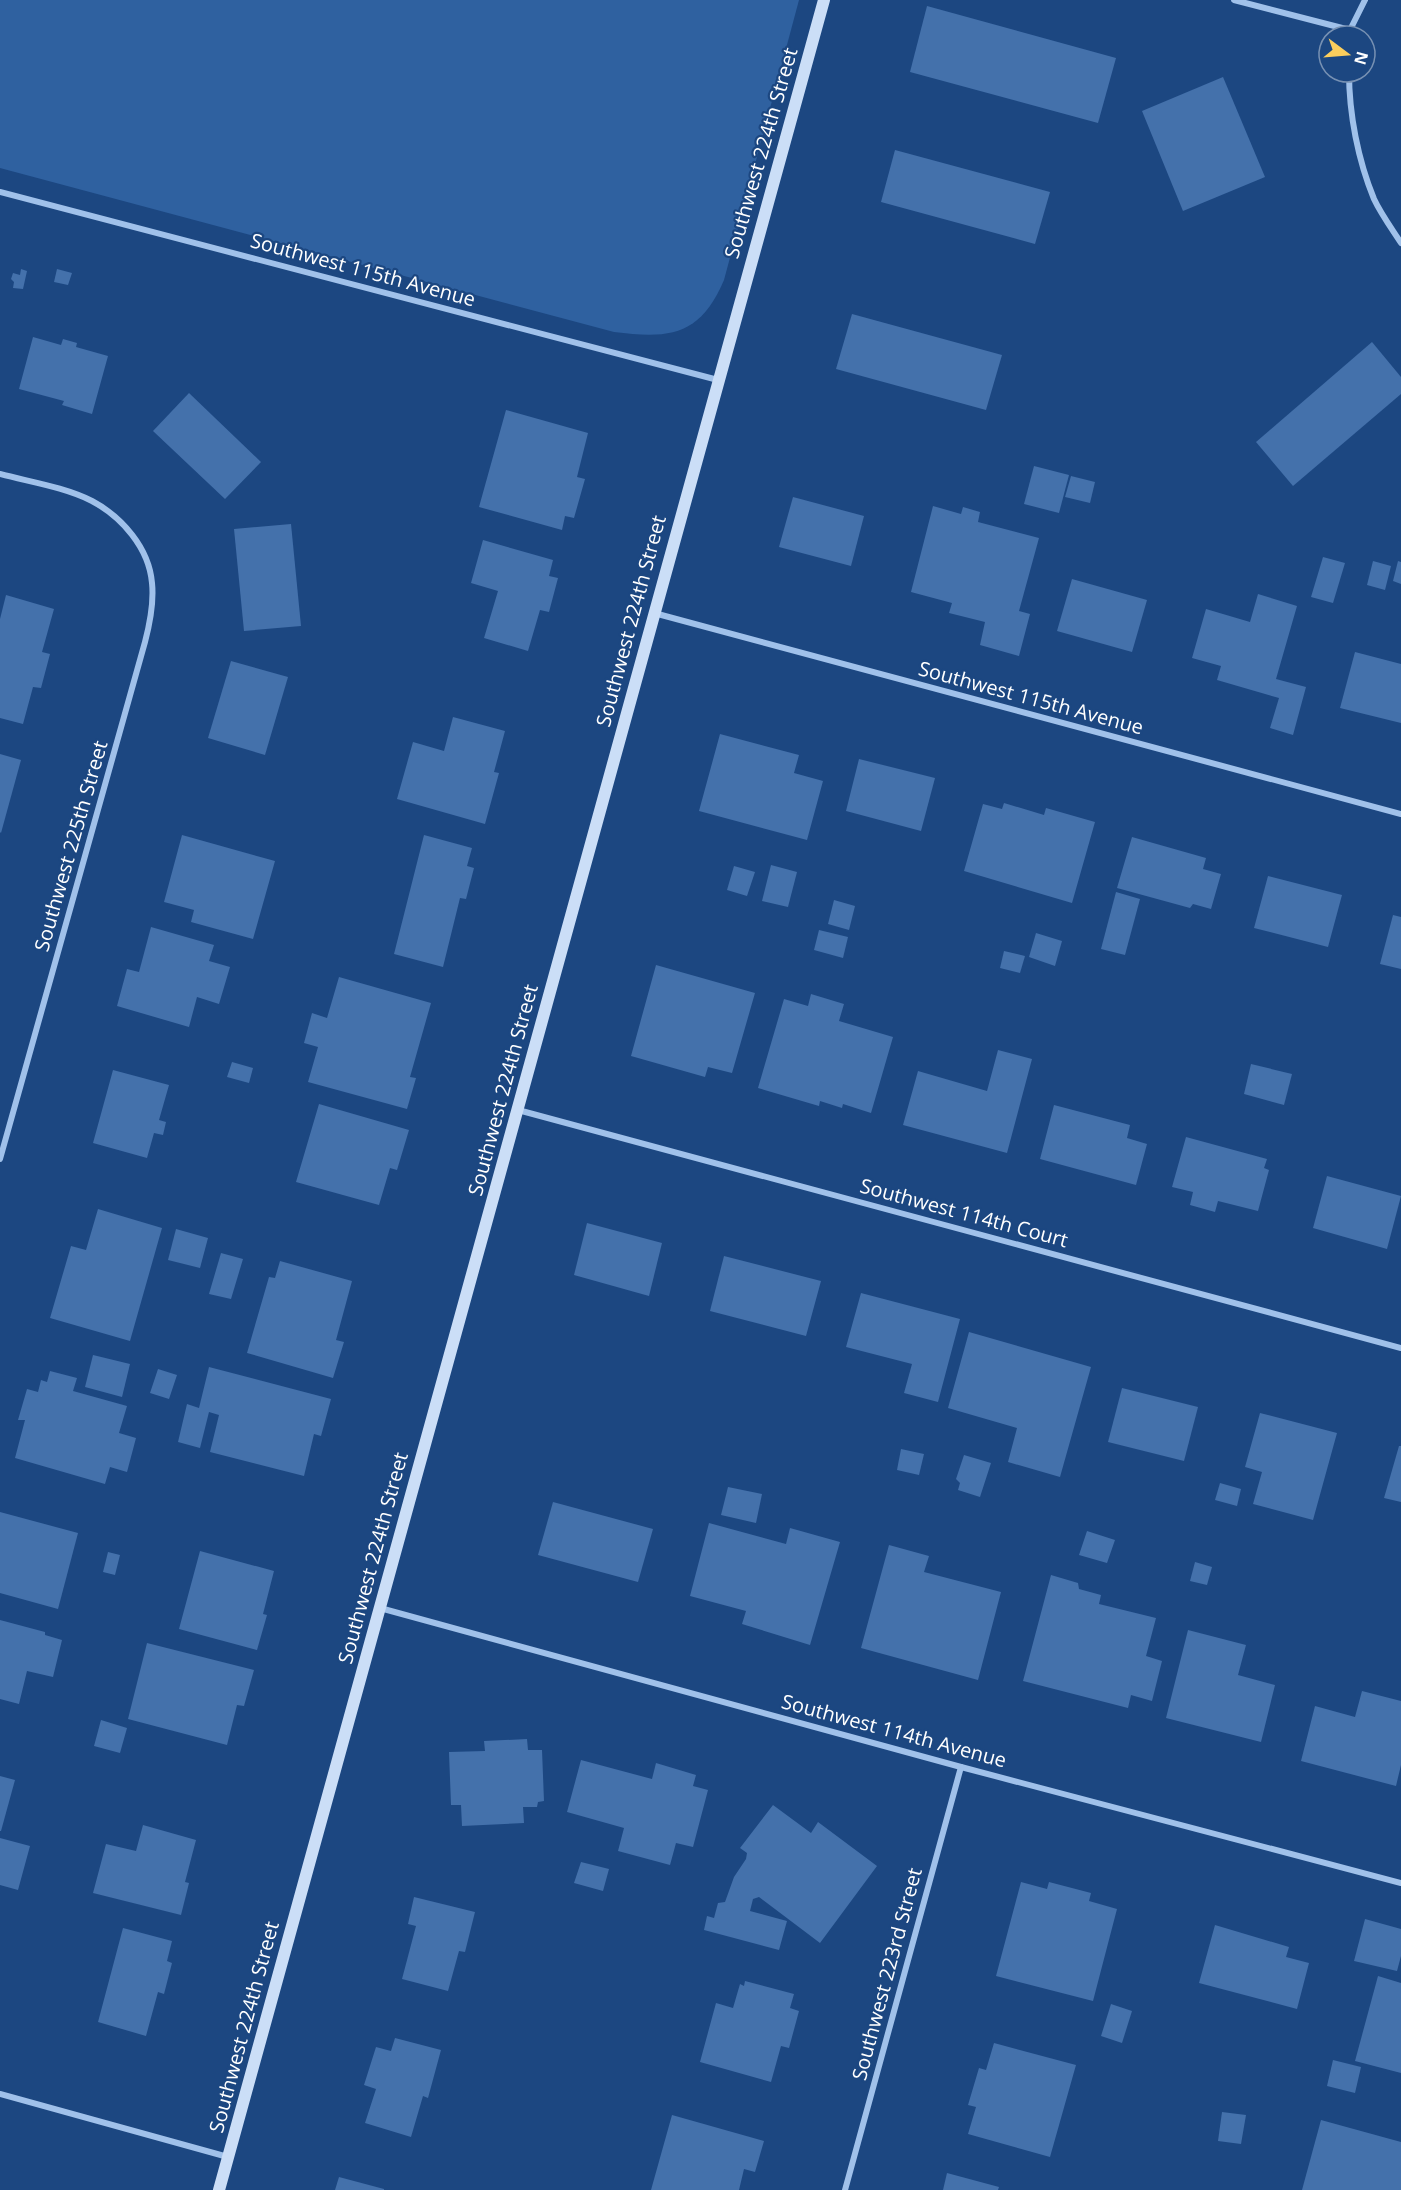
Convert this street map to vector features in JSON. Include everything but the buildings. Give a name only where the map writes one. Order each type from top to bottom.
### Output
[{"type":"street","name":"Southwest 224th Street","points":[[219,2190],[518,1110],[652,613],[824,0]]},
{"type":"street","points":[[1234,0],[1318,24]]},
{"type":"street","points":[[1354,24],[1365,0]]},
{"type":"street","points":[[1350,84],[1353,122],[1361,162],[1375,201],[1401,243]]},
{"type":"street","name":"Southwest 115th Avenue","points":[[0,192],[718,380]]},
{"type":"street","name":"Southwest 225th Street","points":[[0,474],[61,490],[91,501],[124,525],[137,541],[147,561],[152,581],[152,602],[145,642],[0,1159]]},
{"type":"street","name":"Southwest 115th Avenue","points":[[652,613],[1401,814]]},
{"type":"street","name":"Southwest 114th Court","points":[[518,1110],[1401,1348]]},
{"type":"street","name":"Southwest 114th Avenue","points":[[380,1608],[961,1767],[1401,1883]]},
{"type":"street","name":"Southwest 223rd Street","points":[[845,2190],[961,1767]]},
{"type":"street","points":[[0,2094],[228,2157]]},
{"type":"shaded area","points":[[0,0],[799,0],[724,280],[705,313],[693,323],[681,330],[651,335],[614,332],[0,168]]}]
